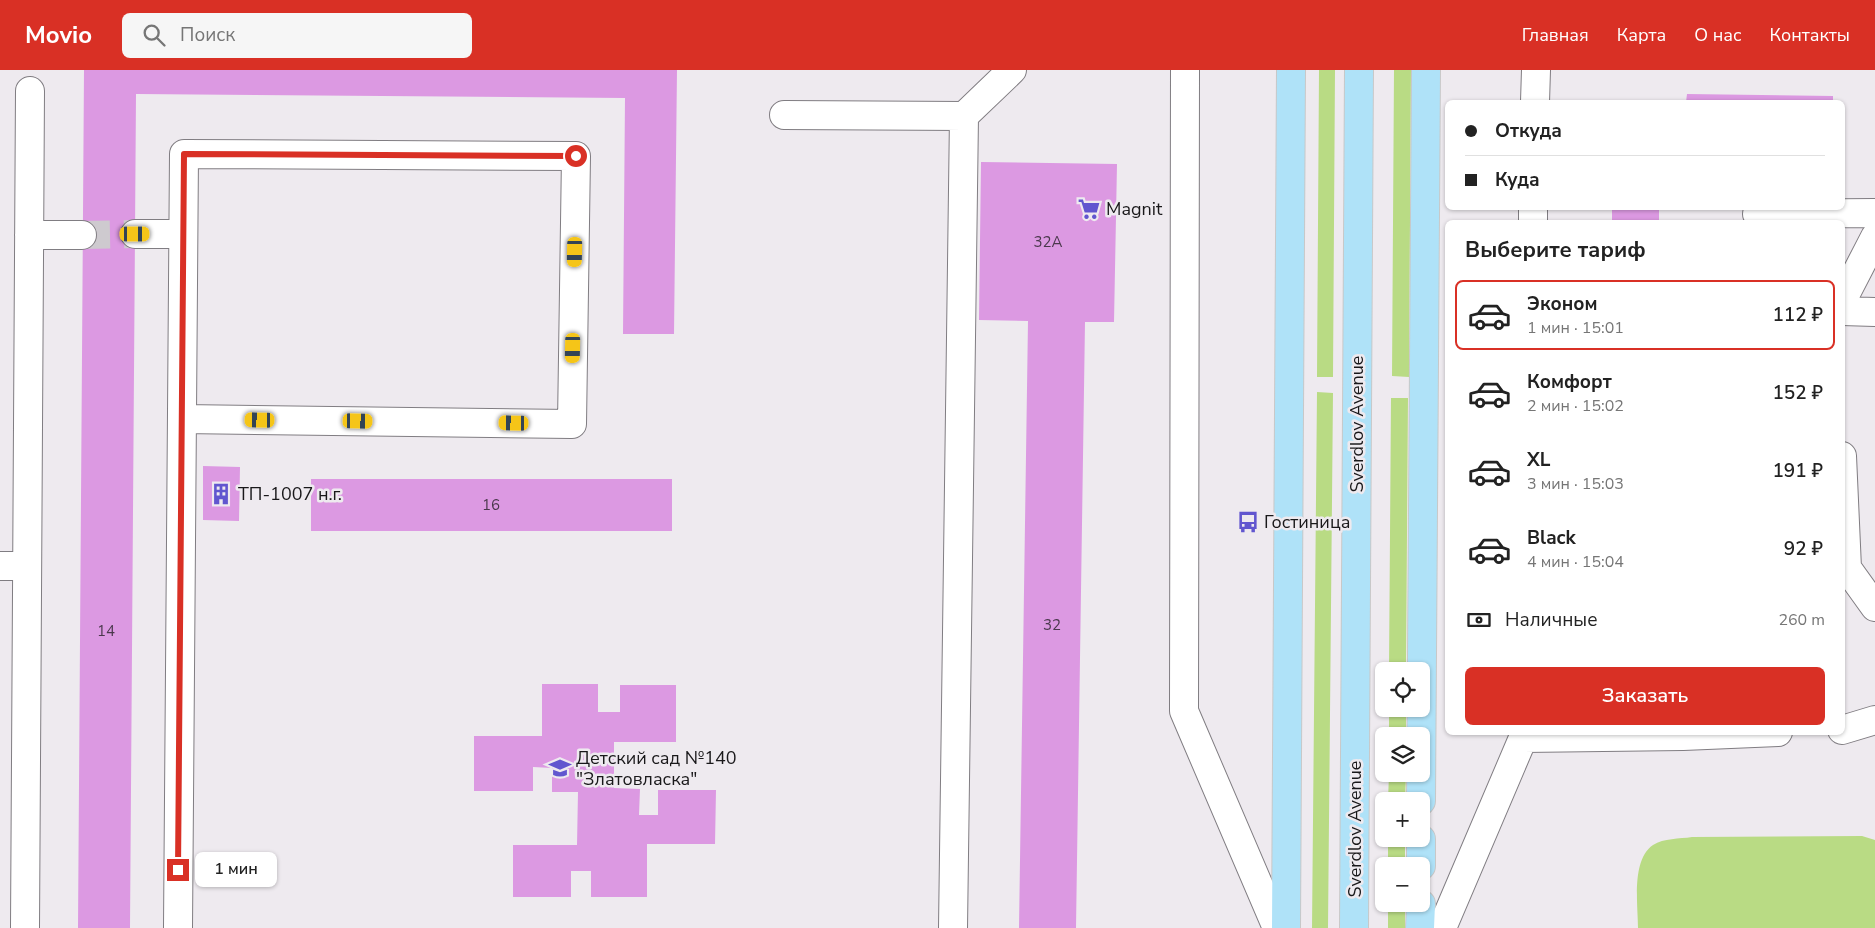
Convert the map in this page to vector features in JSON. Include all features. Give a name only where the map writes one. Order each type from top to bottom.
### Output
[{"type":"main road","points":[[1286,928],[1291,70]]},
{"type":"main road","name":"Sverdlov Avenue","points":[[1354,928],[1359,70]]},
{"type":"main road","points":[[1421,792],[1426,70]]},
{"type":"main road","points":[[1420,912],[1420,928]]},
{"type":"street","points":[[784,115],[964,116],[1012,70]]},
{"type":"street","points":[[1185,70],[1184,711],[1277,928]]},
{"type":"street","points":[[1536,70],[1536,100]]},
{"type":"street","points":[[25,928],[30,91]]},
{"type":"street","points":[[953,928],[964,116]]},
{"type":"street","points":[[178,928],[184,154],[576,156],[572,424],[182,419]]},
{"type":"street","points":[[1758,214],[1875,213]]},
{"type":"street","points":[[135,234],[184,234]]},
{"type":"street","points":[[29,235],[82,235]]},
{"type":"street","points":[[1845,295],[1875,237]]},
{"type":"street","points":[[1845,311],[1875,312]]},
{"type":"street","points":[[0,566],[27,566]]},
{"type":"street","points":[[1845,569],[1875,607]]},
{"type":"street","points":[[1845,729],[1875,720]]},
{"type":"street","points":[[1442,928],[1524,735],[1707,735]]},
{"type":"green space","points":[[1319,70],[1335,70],[1333,377],[1317,377]]},
{"type":"green space","points":[[1394,70],[1411,70],[1409,377],[1392,376]]},
{"type":"green space","points":[[1317,392],[1333,393],[1328,928],[1312,928]]},
{"type":"green space","points":[[1391,398],[1408,398],[1406,662],[1389,662]]},
{"type":"green space","points":[[1389,717],[1406,717],[1406,727],[1389,727]]},
{"type":"green space","points":[[1389,782],[1406,782],[1405,792],[1388,792]]},
{"type":"green space","points":[[1862,836],[1875,840],[1875,928],[1638,928],[1637,884],[1641,861],[1646,852],[1657,843],[1692,837]]},
{"type":"green space","points":[[1388,847],[1405,847],[1405,857],[1388,857]]},
{"type":"green space","points":[[1388,912],[1405,912],[1405,928],[1388,928]]},
{"type":"building","points":[[84,70],[677,70],[674,334],[623,334],[625,98],[136,94],[130,928],[78,928]]},
{"type":"building","points":[[1687,94],[1833,96],[1833,100],[1686,100]]},
{"type":"building","points":[[981,162],[1117,164],[1114,322],[1085,322],[1076,928],[1019,928],[1028,321],[979,320]]},
{"type":"building","points":[[1612,210],[1659,210],[1659,220],[1612,220]]},
{"type":"building","name":"ТП-1007 н.г.","points":[[203,466],[240,467],[239,521],[203,520]]},
{"type":"building","points":[[311,479],[672,479],[672,531],[311,531]]},
{"type":"building","points":[[542,684],[598,684],[598,712],[620,712],[620,685],[676,685],[676,742],[614,742],[614,788],[640,789],[639,815],[658,815],[658,790],[716,790],[715,844],[647,844],[647,897],[591,897],[591,871],[571,871],[571,897],[513,897],[513,845],[577,845],[578,792],[552,792],[552,768],[533,767],[533,791],[474,791],[474,736],[542,736]]},
{"type":"tunnel","points":[[82,235],[135,234]]},
{"type":"place","name":"Magnit","points":[[1089,209]]},
{"type":"place","name":"ТП-1007 н.г.","points":[[221,494]]},
{"type":"place","name":"Гостиница","points":[[1248,522]]},
{"type":"place","name":"Детский сад №140 \"Златовласка\"","points":[[560,768]]},
{"type":"route","points":[[178,870],[184,154],[576,156]]}]
